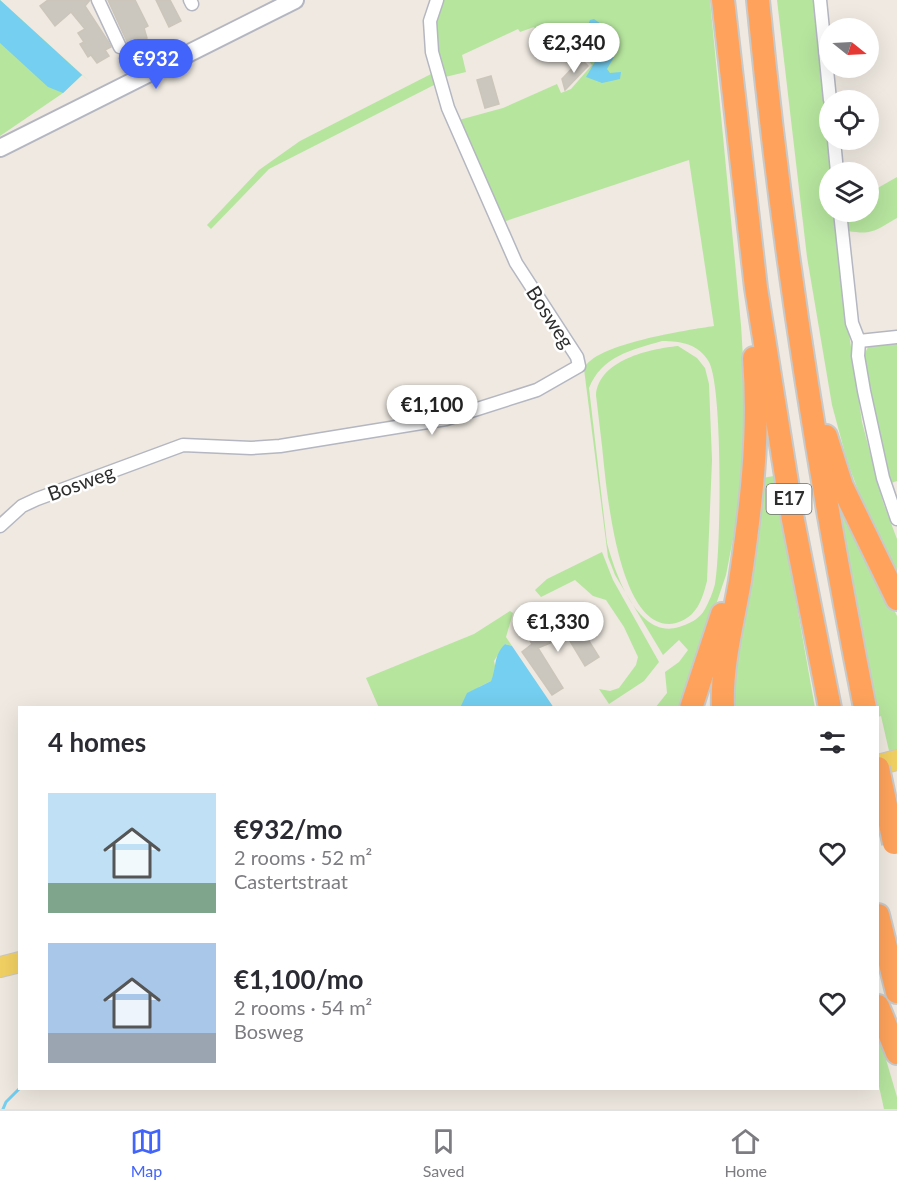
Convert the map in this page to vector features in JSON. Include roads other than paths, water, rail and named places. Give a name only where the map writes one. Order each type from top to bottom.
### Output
[{"type":"highway","name":"E17","points":[[723,0],[756,288],[793,520],[830,706]]},
{"type":"highway","name":"E17","points":[[758,0],[789,272],[807,396],[829,528],[865,706]]},
{"type":"highway","points":[[723,706],[724,673],[753,498],[756,452],[752,331],[756,288]]},
{"type":"highway","points":[[807,396],[820,415],[842,486],[897,599]]},
{"type":"highway","points":[[692,706],[743,550]]},
{"type":"highway","points":[[879,771],[895,850]]},
{"type":"highway","points":[[879,919],[897,992]]},
{"type":"highway","points":[[879,1008],[897,1053]]},
{"type":"main road","points":[[0,148],[295,0]]},
{"type":"main road","points":[[879,766],[897,760]]},
{"type":"main road","points":[[879,789],[897,784]]},
{"type":"main road","points":[[0,967],[18,962]]},
{"type":"street","points":[[98,0],[120,47]]},
{"type":"street","name":"Bosweg","points":[[0,526],[22,506],[37,499],[183,446],[251,448],[280,446],[446,419],[537,390],[579,366],[577,357],[516,263],[448,108],[432,52],[430,21],[438,0]]},
{"type":"street","points":[[820,0],[829,90]]},
{"type":"street","points":[[841,222],[852,323],[859,341],[858,356],[868,411],[883,478],[897,519]]},
{"type":"street","points":[[859,341],[897,337]]},
{"type":"water","points":[[0,0],[82,75],[63,93],[48,87],[0,43]]},
{"type":"water","points":[[594,19],[601,24],[612,26],[610,35],[607,35],[614,57],[607,69],[610,73],[621,72],[620,79],[602,83],[586,77],[596,60],[588,40],[587,28],[590,20]]},
{"type":"water","points":[[505,644],[512,646],[553,706],[461,706],[467,693],[491,681],[501,648]]},
{"type":"waterway","points":[[3,1109],[6,1102],[18,1090]]}]
